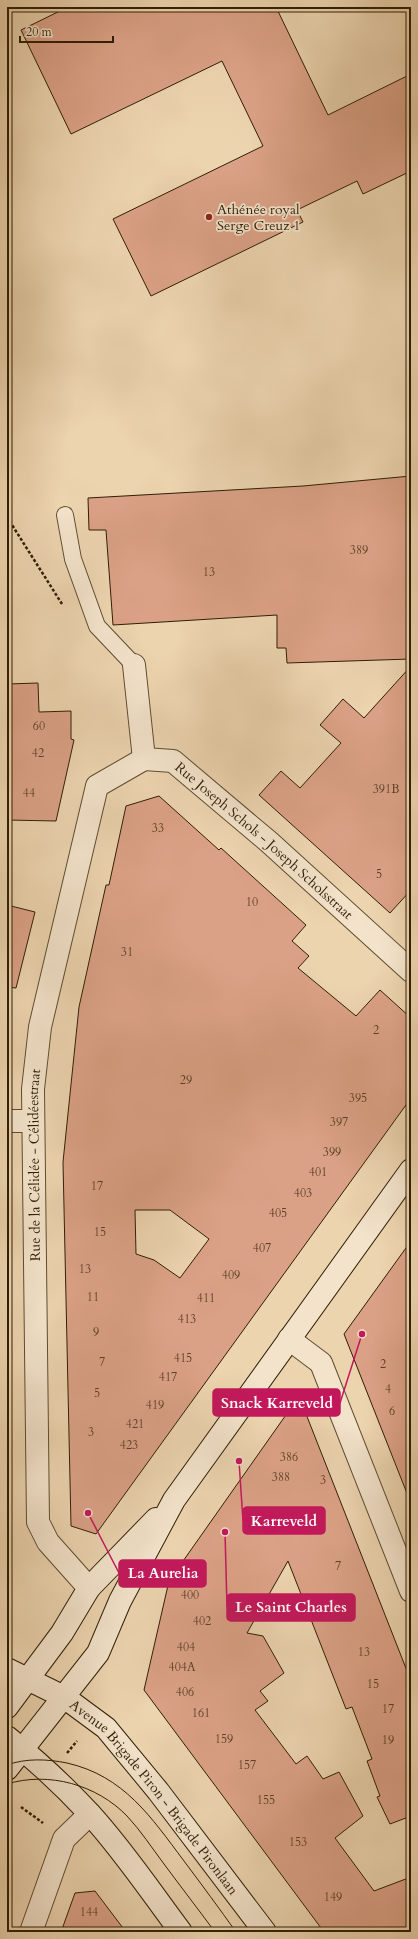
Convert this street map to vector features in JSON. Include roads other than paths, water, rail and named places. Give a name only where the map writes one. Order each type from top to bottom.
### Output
[{"type":"street","points":[[134,665],[144,759]]},
{"type":"street","name":"Rue Joseph Schols - Joseph Scholsstraat","points":[[144,759],[173,761],[269,842],[411,971]]},
{"type":"street","name":"Rue de la Célidée - Célidéestraat","points":[[89,1588],[48,1542],[38,1522],[33,1089],[40,1027],[97,786],[144,759]]},
{"type":"street","points":[[7,1120],[33,1121]]},
{"type":"street","points":[[7,1769],[15,1743],[64,1696],[98,1653],[120,1601],[174,1500],[411,1170]]},
{"type":"street","points":[[289,1339],[321,1363],[411,1591]]},
{"type":"street","points":[[7,1707],[62,1633],[89,1588],[174,1500]]},
{"type":"street","name":"Avenue Brigade Piron - Brigade Pironlaan","points":[[7,1669],[29,1678],[64,1696],[106,1728],[158,1791],[264,1932]]},
{"type":"street","points":[[15,1743],[90,1814],[118,1848],[181,1932]]},
{"type":"street","points":[[31,1932],[64,1839],[90,1814]]},
{"type":"lane","points":[[65,515],[73,559],[97,626],[134,665]]},
{"type":"tram line","points":[[7,1765],[22,1761],[37,1760],[67,1763],[87,1769],[120,1788],[148,1814],[236,1932]]},
{"type":"tram line","points":[[7,1784],[23,1780],[56,1780],[87,1789],[102,1796],[115,1805],[137,1828],[215,1932]]},
{"type":"place","name":"Athénée royal Serge Creuz 1","points":[[209,217]]},
{"type":"place","name":"Snack Karreveld","points":[[362,1334]]},
{"type":"place","name":"Karreveld","points":[[239,1461]]},
{"type":"place","name":"La Aurelia","points":[[88,1513]]},
{"type":"place","name":"Le Saint Charles","points":[[225,1532]]}]
